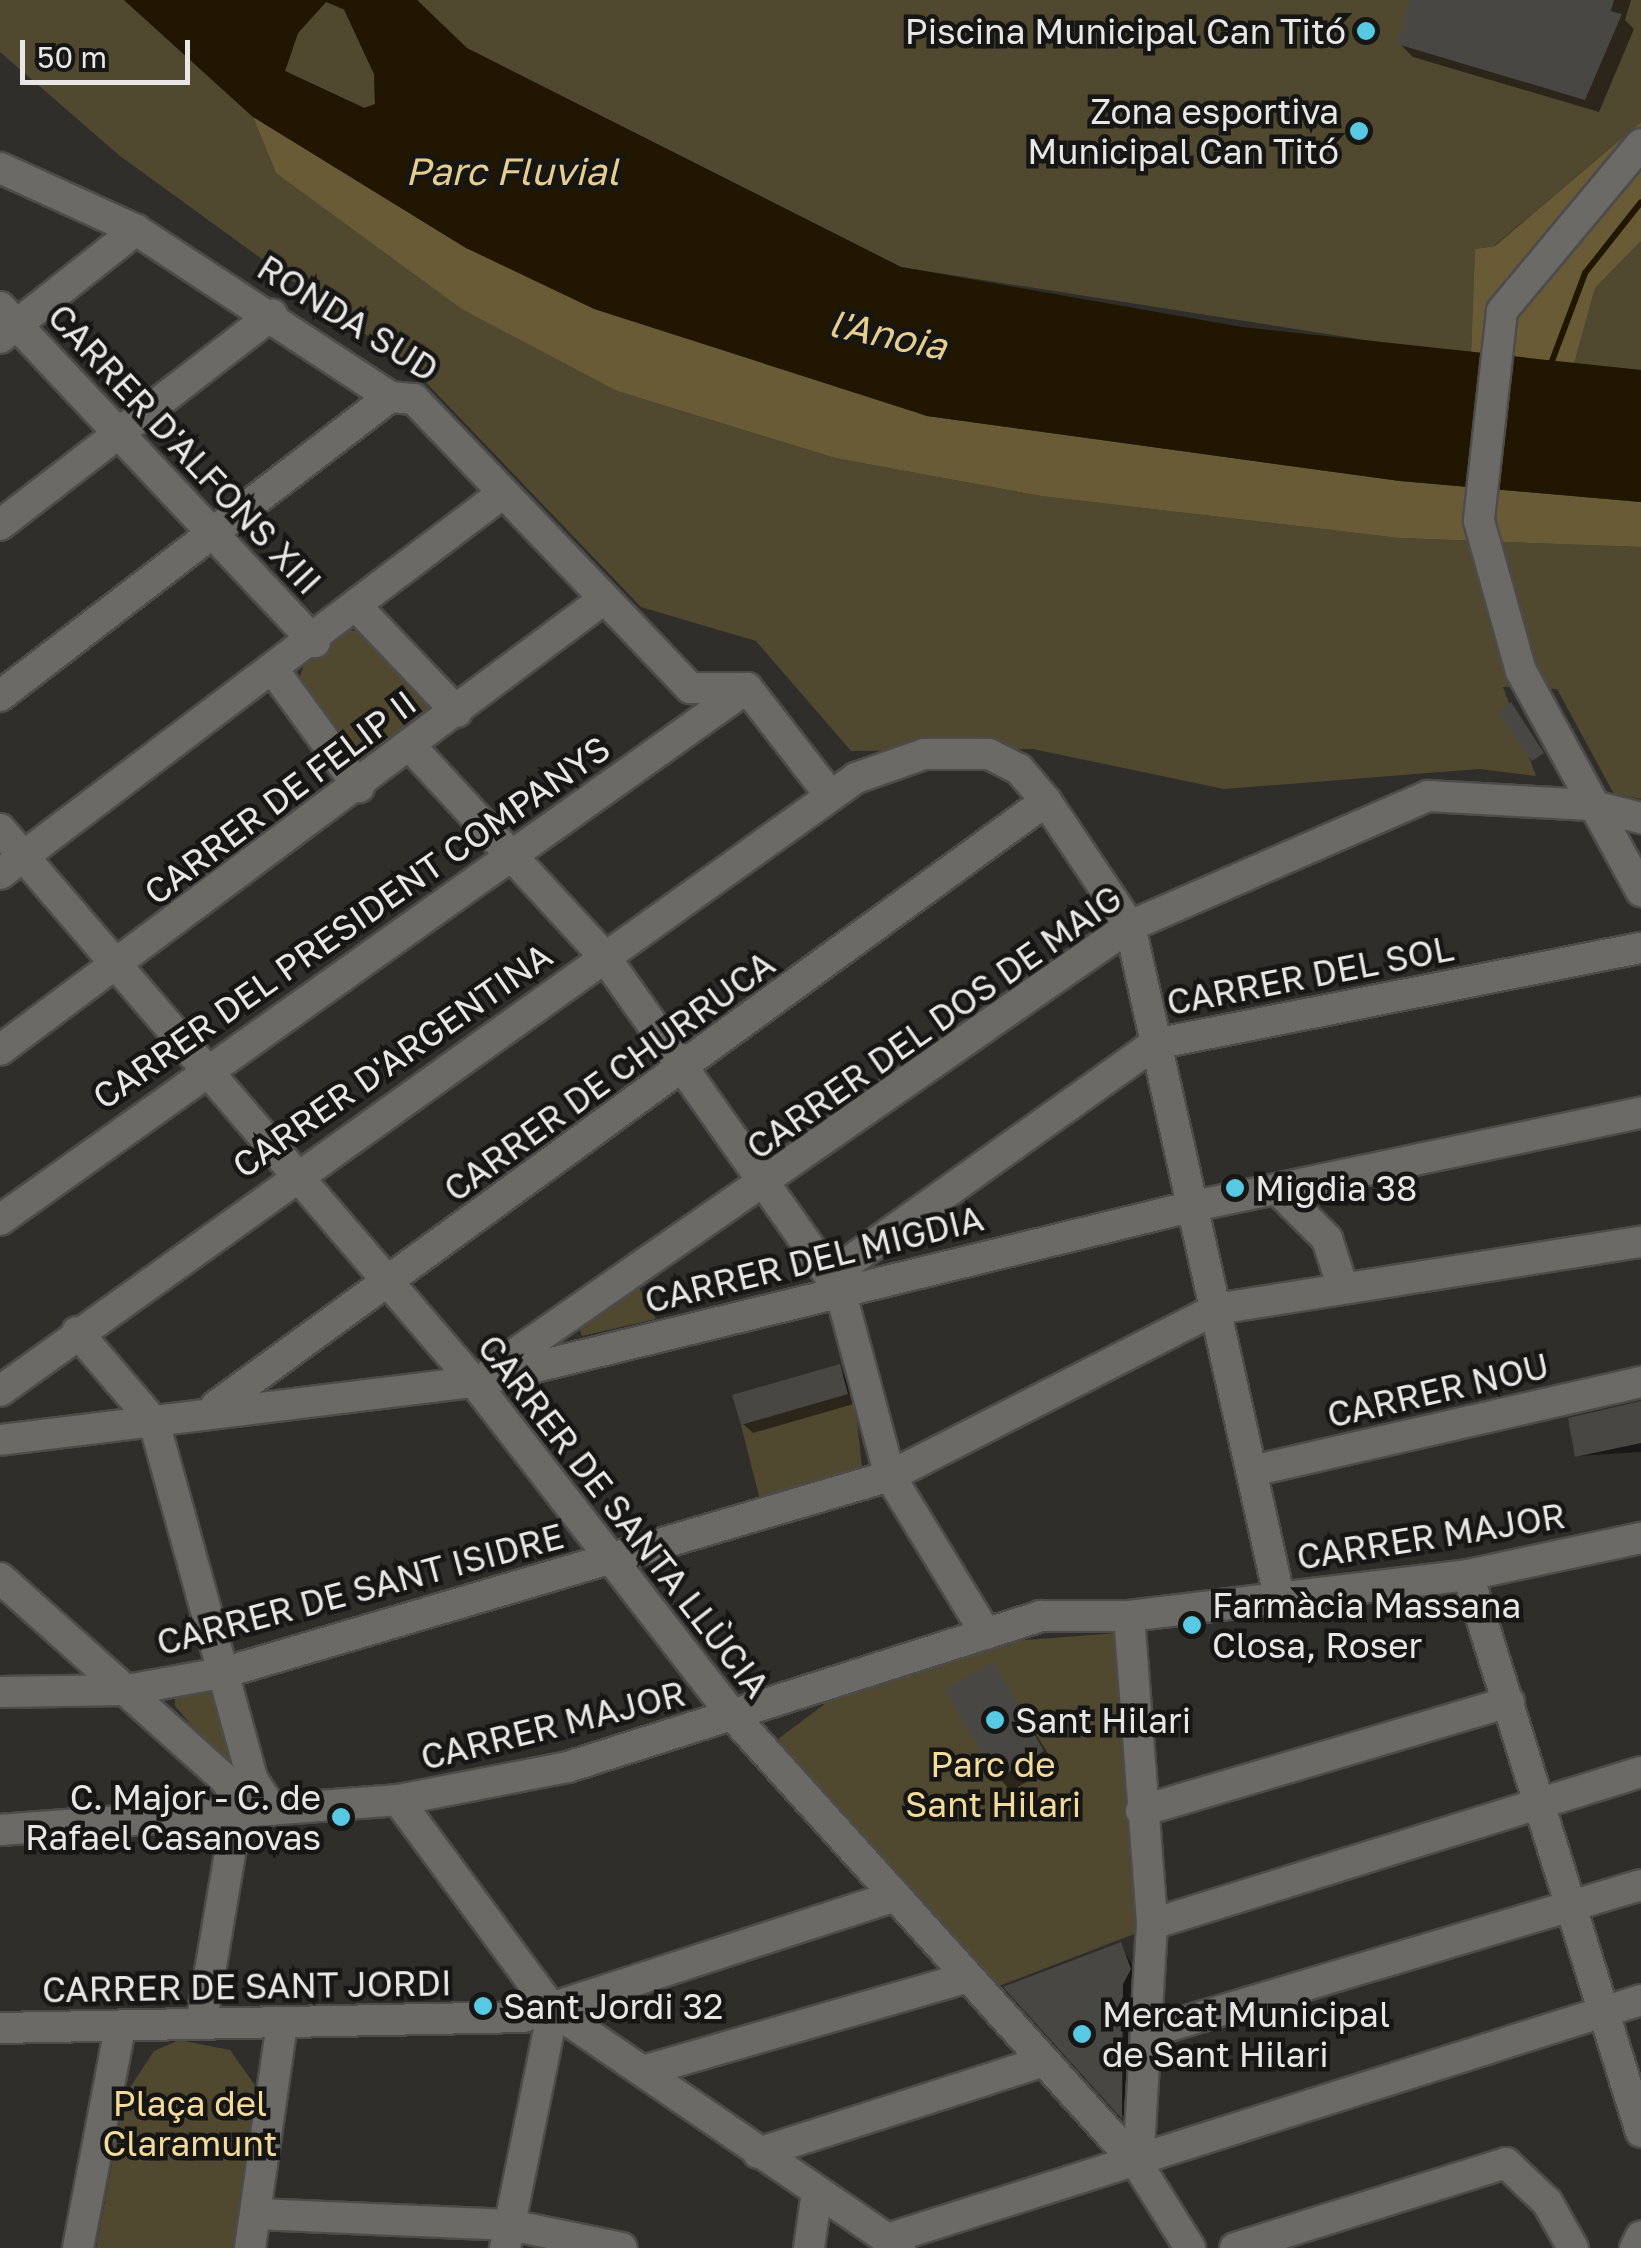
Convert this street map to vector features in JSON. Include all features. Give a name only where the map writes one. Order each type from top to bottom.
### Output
[{"type":"street","points":[[1641,144],[1502,311],[1492,341],[1479,516],[1521,671],[1590,805],[1641,891]]},
{"type":"street","name":"RONDA SUD","points":[[3,173],[136,230],[272,314],[390,397],[414,399],[499,496],[690,688],[747,688]]},
{"type":"street","points":[[6,323],[136,230]]},
{"type":"street","points":[[0,525],[272,314]]},
{"type":"street","name":"CARRER D'ALFONS XIII","points":[[6,323],[118,433],[315,642]]},
{"type":"street","points":[[0,696],[390,397]]},
{"type":"street","points":[[11,866],[360,609],[499,496]]},
{"type":"street","name":"CARRER DE FELIP II","points":[[0,1050],[413,749],[600,601]]},
{"type":"street","points":[[360,609],[457,712]]},
{"type":"street","points":[[274,672],[358,787]]},
{"type":"street","points":[[747,688],[830,796]]},
{"type":"street","name":"CARRER DEL PRESIDENT COMPANYS","points":[[0,1220],[208,1067],[747,688]]},
{"type":"street","points":[[413,749],[604,956],[840,1290],[890,1476],[986,1634]]},
{"type":"street","name":"CARRER D'ARGENTINA","points":[[0,1391],[294,1175],[830,796],[906,758],[973,752],[1008,761],[1046,801],[1130,926]]},
{"type":"street","name":"CARRER DEL DOS DE MAIG","points":[[474,1382],[766,1184],[1130,926],[1428,796],[1590,805],[1641,818]]},
{"type":"street","name":"CARRER DE CHURRUCA","points":[[214,1408],[684,1071],[1046,801]]},
{"type":"street","name":"CARRER DE SANTA LLÙCIA","points":[[0,829],[11,866],[118,964],[208,1067],[294,1175],[474,1382],[616,1556],[734,1718],[896,1896],[1039,2064],[1138,2165],[1190,2248]]},
{"type":"street","points":[[1130,926],[1280,1596]]},
{"type":"street","name":"CARRER DEL SOL","points":[[840,1290],[850,1262],[1155,1044],[1641,948]]},
{"type":"street","name":"CARRER DEL MIGDIA","points":[[0,1440],[154,1422],[214,1408],[474,1382],[1194,1206],[1641,1113]]},
{"type":"street","points":[[1278,1190],[1327,1239],[1342,1285]]},
{"type":"street","name":"CARRER DE SANT ISIDRE","points":[[0,1692],[126,1690],[226,1672],[890,1476],[1216,1309],[1342,1285],[1641,1242]]},
{"type":"street","points":[[77,1332],[154,1422],[248,1748],[258,1796],[251,1811],[202,2019]]},
{"type":"street","name":"CARRER NOU","points":[[1252,1471],[1641,1382]]},
{"type":"street","name":"CARRER MAJOR","points":[[0,1830],[398,1800],[568,1767],[734,1718],[1040,1616],[1129,1616],[1468,1575],[1641,1538]]},
{"type":"street","points":[[1468,1575],[1641,2132]]},
{"type":"street","points":[[0,1578],[226,1780],[251,1811]]},
{"type":"street","points":[[1129,1616],[1152,1924],[1153,2031],[1138,2165]]},
{"type":"street","points":[[1141,1811],[1509,1702]]},
{"type":"street","points":[[226,1780],[248,1748]]},
{"type":"street","points":[[1152,1924],[1641,1772]]},
{"type":"street","points":[[398,1800],[553,2010],[893,2244],[1641,2000]]},
{"type":"street","points":[[1153,2031],[1573,1909],[1641,1885]]},
{"type":"street","name":"CARRER DE SANT JORDI","points":[[0,2028],[120,2028],[202,2019],[282,2024],[553,2010],[896,1896]]},
{"type":"street","points":[[643,2070],[966,1978]]},
{"type":"street","points":[[507,2236],[553,2010]]},
{"type":"street","points":[[250,2248],[282,2024]]},
{"type":"street","points":[[78,2248],[120,2028]]},
{"type":"street","points":[[758,2153],[1039,2064]]},
{"type":"street","points":[[1234,2248],[1506,2163],[1547,2202],[1573,2248]]},
{"type":"street","points":[[809,2248],[817,2192]]},
{"type":"street","points":[[257,2214],[622,2248]]},
{"type":"street","points":[[1636,2248],[1641,2236]]},
{"type":"green space","points":[[0,0],[124,0],[253,117],[276,173],[617,391],[835,458],[1041,496],[1399,538],[1641,547],[1641,799],[1614,794],[1557,689],[1503,687],[1536,776],[1479,769],[1224,789],[1033,749],[851,751],[756,641],[641,607],[412,368],[120,156],[0,52]]},
{"type":"green space","points":[[417,0],[1641,0],[1641,122],[1494,246],[1475,249],[1471,354],[1429,350],[901,267],[466,48]]},
{"type":"green space","points":[[326,2],[344,10],[374,74],[375,104],[365,108],[285,71],[298,33]]},
{"type":"green space","points":[[1641,241],[1641,370],[1574,364],[1595,288]]},
{"type":"green space","points":[[364,630],[431,700],[429,712],[361,760],[297,685],[304,665],[347,631]]},
{"type":"green space","points":[[639,1288],[656,1319],[582,1336],[580,1330]]},
{"type":"green space","points":[[854,1392],[862,1468],[760,1500],[741,1425]]},
{"type":"green space","name":"Parc de Sant Hilari","points":[[1117,1633],[1137,1933],[991,1989],[778,1739],[834,1697],[1001,1642]]},
{"type":"green space","points":[[212,1689],[235,1759],[223,1762],[175,1706],[175,1695]]},
{"type":"green space","name":"Plaça del Claramunt","points":[[179,2040],[230,2050],[259,2091],[233,2248],[96,2248],[125,2095],[154,2051]]},
{"type":"shaded area","points":[[253,117],[466,248],[927,416],[1400,481],[1641,502],[1641,547],[1399,538],[1041,496],[835,458],[617,391],[462,309],[276,173]]},
{"type":"shaded area","points":[[1641,122],[1641,241],[1595,288],[1574,364],[1471,354],[1475,249],[1495,246]]},
{"type":"water","name":"Parc Fluvial","points":[[124,0],[417,0],[467,48],[901,267],[1242,327],[1641,370],[1641,502],[1400,481],[927,416],[594,309],[466,248],[253,117]],"holes":[[[326,2],[344,9],[374,74],[375,104],[364,108],[285,71],[298,33]]]},
{"type":"building","points":[[1410,0],[1614,0],[1611,11],[1622,14],[1585,100],[1397,44]]},
{"type":"building","points":[[1511,702],[1544,753],[1532,761],[1498,712]]},
{"type":"building","points":[[840,1364],[848,1394],[741,1425],[732,1395]]},
{"type":"building","points":[[1641,1401],[1641,1443],[1575,1457],[1568,1418]]},
{"type":"building","name":"Sant Hilari","points":[[994,1662],[1044,1751],[996,1779],[945,1689]]},
{"type":"building","name":"Mercat Municipal de Sant Hilari","points":[[1121,1942],[1131,1969],[1123,1984],[1122,2119],[1003,1987]]},
{"type":"waterway","points":[[1549,369],[1585,273],[1641,202]]},
{"type":"place","name":"Piscina Municipal Can Titó","points":[[1366,31]]},
{"type":"place","name":"Zona esportiva Municipal Can Titó","points":[[1359,131]]},
{"type":"place","name":"Migdia 38","points":[[1235,1188]]},
{"type":"place","name":"Farmàcia Massana Closa, Roser","points":[[1192,1625]]},
{"type":"place","name":"Sant Hilari","points":[[995,1720]]},
{"type":"place","name":"C. Major - C. de Rafael Casanovas","points":[[341,1817]]},
{"type":"place","name":"Sant Jordi 32","points":[[483,2006]]},
{"type":"place","name":"Mercat Municipal de Sant Hilari","points":[[1082,2034]]},
{"type":"water label","name":"l'Anoia","points":[[888,334]]}]
